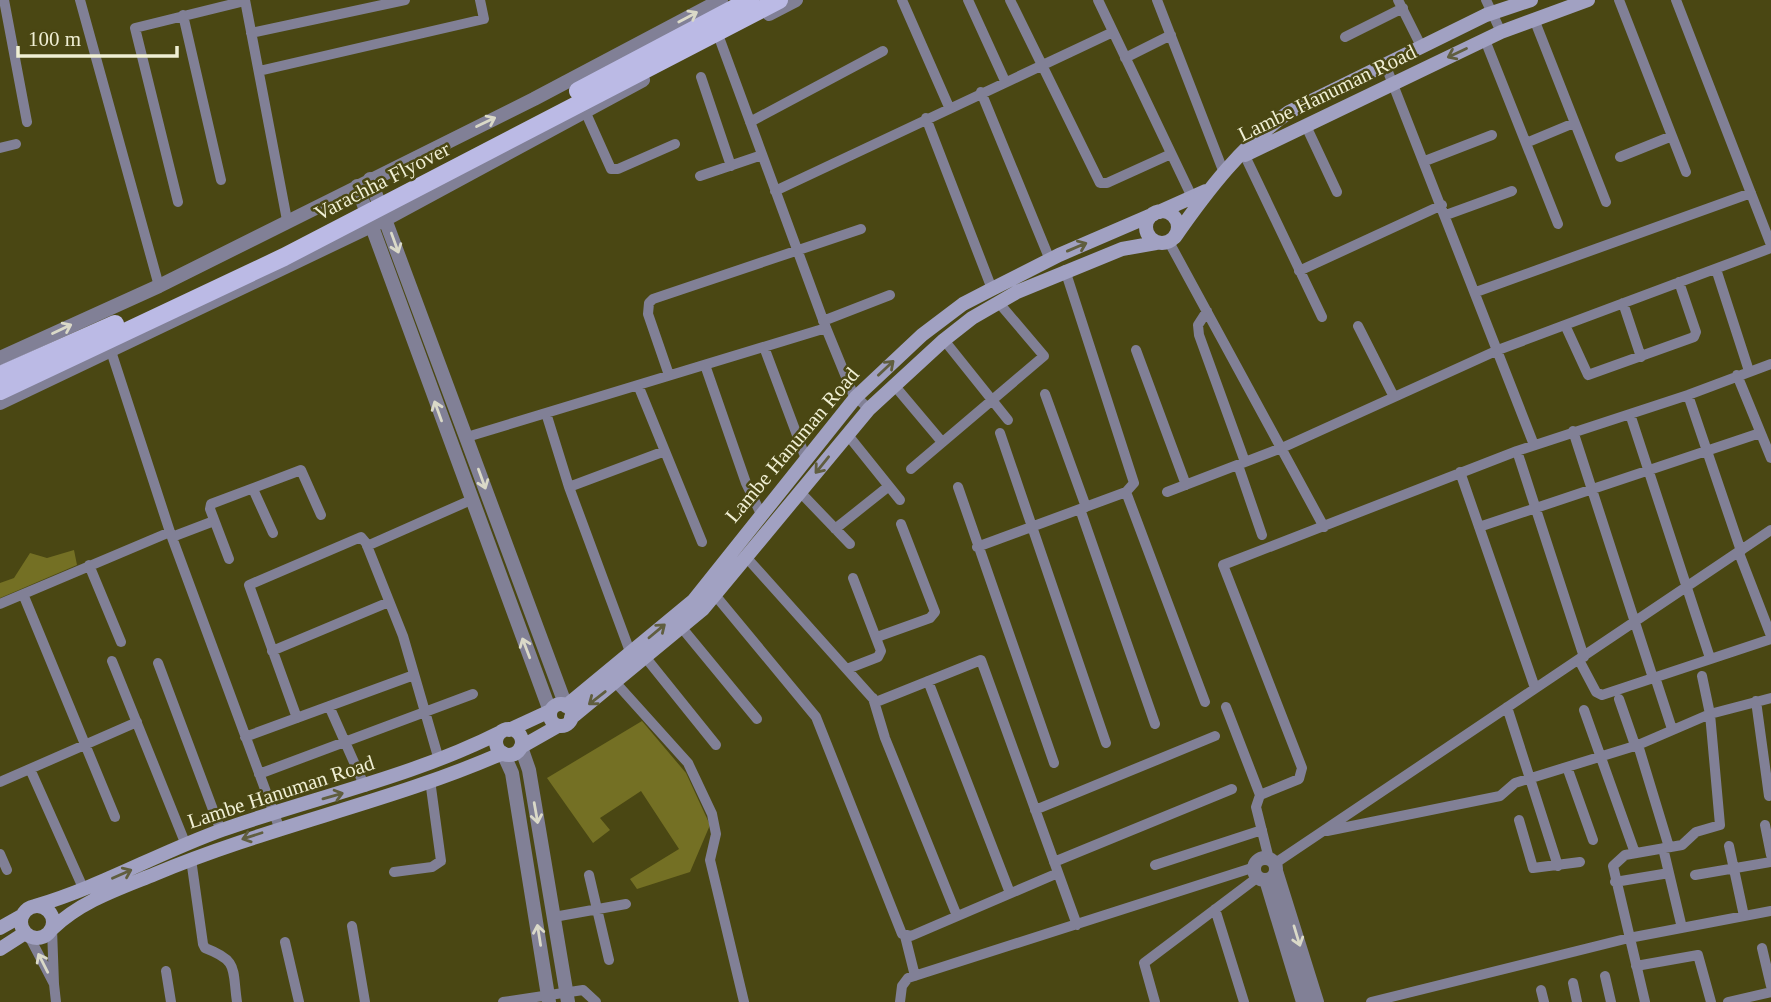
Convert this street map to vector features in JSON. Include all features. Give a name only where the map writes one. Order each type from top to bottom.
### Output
[{"type":"main road","name":"Varachha Flyover","points":[[0,375],[255,261],[750,0]]},
{"type":"main road","name":"Lambe Hanuman Road","points":[[1242,157],[1268,127],[1289,112],[1421,46],[1489,6],[1531,0]]},
{"type":"main road","name":"Lambe Hanuman Road","points":[[1242,157],[1502,32],[1588,0]]},
{"type":"main road","name":"Varachha Flyover","points":[[0,391],[284,257],[789,1]]},
{"type":"main road","points":[[1167,241],[1207,191],[1242,157]]},
{"type":"main road","name":"Lambe Hanuman Road","points":[[565,717],[682,628],[715,595],[869,409],[995,296],[1049,260],[1207,191]]},
{"type":"main road","points":[[1156,213],[1174,216],[1178,226],[1167,241],[1148,236],[1146,226],[1156,213]]},
{"type":"main road","name":"Lambe Hanuman Road","points":[[565,717],[616,683],[693,601],[856,397],[922,335],[963,304],[995,296],[1122,249],[1167,241]]},
{"type":"main road","name":"Lambe Hanuman Road","points":[[0,928],[29,911],[223,837],[439,760],[550,711],[557,705],[565,717]]},
{"type":"main road","points":[[276,820],[430,780],[503,753],[516,753],[565,717]]},
{"type":"main road","points":[[503,753],[497,743],[505,731],[520,735],[521,747]]},
{"type":"main road","points":[[0,949],[27,935],[44,937],[83,904],[189,852]]},
{"type":"main road","points":[[27,935],[21,925],[29,911],[50,913],[51,929]]},
{"type":"street","points":[[4,0],[27,122]]},
{"type":"street","points":[[80,0],[159,286]]},
{"type":"street","points":[[251,33],[405,0]]},
{"type":"street","points":[[259,71],[484,19],[480,0]]},
{"type":"street","points":[[0,358],[159,286],[534,99],[721,0]]},
{"type":"street","points":[[902,0],[949,107]]},
{"type":"street","points":[[968,0],[1005,81]]},
{"type":"street","points":[[1010,0],[1100,183],[1107,183],[1171,154]]},
{"type":"street","points":[[1098,0],[1192,197]]},
{"type":"street","points":[[1157,0],[1224,173]]},
{"type":"street","points":[[1619,0],[1686,173]]},
{"type":"street","points":[[1167,492],[1284,447],[1498,350],[1771,246],[1676,0]]},
{"type":"street","points":[[178,202],[135,28],[245,1],[287,220]]},
{"type":"street","points":[[0,403],[254,285],[386,219],[789,1]]},
{"type":"street","points":[[1345,37],[1400,4],[1421,46]]},
{"type":"street","points":[[1489,6],[1502,32]]},
{"type":"street","points":[[183,15],[221,180]]},
{"type":"street","points":[[1534,19],[1606,202]]},
{"type":"street","points":[[775,191],[1113,32]]},
{"type":"street","points":[[1125,58],[1171,35]]},
{"type":"street","points":[[720,40],[824,324],[856,397],[869,409]]},
{"type":"street","points":[[1485,40],[1558,224]]},
{"type":"street","points":[[750,122],[883,51]]},
{"type":"street","points":[[1385,64],[1534,445]]},
{"type":"street","points":[[701,77],[730,166]]},
{"type":"street","points":[[981,92],[1049,260]]},
{"type":"street","points":[[585,111],[611,169],[618,169],[675,144]]},
{"type":"street","points":[[911,469],[1044,356],[995,296],[926,118]]},
{"type":"street","points":[[1526,144],[1574,122]]},
{"type":"street","points":[[1306,126],[1338,192]]},
{"type":"street","points":[[1424,161],[1492,135]]},
{"type":"street","points":[[1620,157],[1672,136]]},
{"type":"street","points":[[0,148],[16,144]]},
{"type":"street","points":[[700,176],[762,155]]},
{"type":"street","points":[[1242,157],[1322,317]]},
{"type":"street","points":[[363,183],[386,219],[467,437],[565,717]]},
{"type":"street","points":[[363,183],[372,226],[550,711]]},
{"type":"street","points":[[1299,271],[1444,210],[1513,191]]},
{"type":"street","points":[[1476,292],[1751,193]]},
{"type":"street","points":[[1758,212],[1771,208]]},
{"type":"street","points":[[669,375],[648,314],[649,303],[653,299],[861,229]]},
{"type":"street","points":[[1167,241],[1284,447],[1324,527]]},
{"type":"street","points":[[1716,269],[1760,433],[1771,458]]},
{"type":"street","points":[[976,547],[1126,492],[1134,483],[1133,472],[1092,359],[1065,270]]},
{"type":"street","points":[[1565,325],[1588,375],[1641,357],[1696,336],[1679,282]]},
{"type":"street","points":[[467,437],[764,346],[824,324],[890,295]]},
{"type":"street","points":[[1623,303],[1641,357]]},
{"type":"street","points":[[1207,310],[1198,325],[1199,335],[1262,535]]},
{"type":"street","points":[[95,314],[111,350],[171,534],[276,820]]},
{"type":"street","points":[[1357,326],[1394,397]]},
{"type":"street","points":[[944,340],[1008,420]]},
{"type":"street","points":[[764,346],[806,459]]},
{"type":"street","points":[[1136,350],[1186,485]]},
{"type":"street","points":[[1260,795],[1295,782],[1302,775],[1302,768],[1223,565],[1517,451],[1688,395],[1771,364]]},
{"type":"street","points":[[705,365],[746,484],[761,514]]},
{"type":"street","points":[[638,385],[702,542]]},
{"type":"street","points":[[894,385],[942,442]]},
{"type":"street","points":[[1045,394],[1155,724]]},
{"type":"street","points":[[1517,451],[1581,658],[1598,694],[1654,678],[1771,638],[1688,395]]},
{"type":"street","points":[[546,413],[569,487],[638,659],[716,745]]},
{"type":"street","points":[[1630,414],[1710,658]]},
{"type":"street","points":[[1573,431],[1672,729]]},
{"type":"street","points":[[1000,433],[1107,743]]},
{"type":"street","points":[[1479,527],[1760,433]]},
{"type":"street","points":[[847,434],[900,500]]},
{"type":"street","points":[[569,487],[665,451]]},
{"type":"street","points":[[229,559],[210,506],[301,470],[321,515]]},
{"type":"street","points":[[1460,472],[1535,688]]},
{"type":"street","points":[[835,529],[889,486]]},
{"type":"street","points":[[958,487],[976,547],[1054,763]]},
{"type":"street","points":[[253,489],[273,533]]},
{"type":"street","points":[[800,492],[850,544]]},
{"type":"street","points":[[1126,492],[1205,702]]},
{"type":"street","points":[[367,546],[471,500]]},
{"type":"street","points":[[0,604],[89,565],[214,521]]},
{"type":"street","points":[[877,637],[930,618],[935,612],[901,524]]},
{"type":"street","points":[[1155,1002],[1144,962],[1321,832],[1635,624],[1771,530]]},
{"type":"street","points":[[297,718],[249,589],[251,582],[357,538],[364,539],[414,674],[439,760]]},
{"type":"street","points":[[746,557],[876,702],[981,660],[1077,925]]},
{"type":"street","points":[[89,565],[121,642]]},
{"type":"street","points":[[847,669],[881,655],[877,637],[853,578]]},
{"type":"street","points":[[23,594],[115,817]]},
{"type":"street","points":[[715,595],[816,716],[905,936],[915,976]]},
{"type":"street","points":[[272,651],[389,602]]},
{"type":"street","points":[[682,628],[757,719]]},
{"type":"street","points":[[112,661],[189,852],[203,944],[205,948],[226,955],[230,961],[237,1002]]},
{"type":"street","points":[[158,663],[223,837]]},
{"type":"street","points":[[245,737],[414,674]]},
{"type":"street","points":[[1645,1002],[1615,882],[1614,862],[1634,853],[1687,843],[1696,832],[1717,826],[1722,821],[1710,714],[1702,676]]},
{"type":"street","points":[[928,681],[1010,893]]},
{"type":"street","points":[[616,683],[688,763],[712,814],[716,834],[710,860],[744,1002]]},
{"type":"street","points":[[259,774],[473,694]]},
{"type":"street","points":[[873,698],[885,738],[957,916]]},
{"type":"street","points":[[1321,832],[1500,796],[1514,783],[1637,745],[1710,714],[1771,698]]},
{"type":"street","points":[[1619,699],[1637,745],[1666,848],[1682,928]]},
{"type":"street","points":[[1756,701],[1769,796]]},
{"type":"street","points":[[329,706],[365,787]]},
{"type":"street","points":[[1226,707],[1260,795],[1256,807],[1262,830],[1266,870],[1303,1002]]},
{"type":"street","points":[[1507,707],[1558,866]]},
{"type":"street","points":[[1584,710],[1634,853]]},
{"type":"street","points":[[0,782],[137,723]]},
{"type":"street","points":[[1035,810],[1215,736]]},
{"type":"street","points":[[521,747],[529,770],[568,996]]},
{"type":"street","points":[[503,753],[512,773],[549,998]]},
{"type":"street","points":[[1567,766],[1593,840]]},
{"type":"street","points":[[30,769],[84,890]]},
{"type":"street","points":[[394,872],[432,867],[441,861],[430,780]]},
{"type":"street","points":[[905,936],[1010,893],[1056,867],[1232,789]]},
{"type":"street","points":[[1519,820],[1531,865],[1537,869],[1580,862]]},
{"type":"street","points":[[1765,825],[1771,855]]},
{"type":"street","points":[[1155,865],[1262,830]]},
{"type":"street","points":[[1729,846],[1744,916]]},
{"type":"street","points":[[0,854],[7,870]]},
{"type":"street","points":[[1695,875],[1771,862]]},
{"type":"street","points":[[900,1002],[902,986],[908,978],[1266,870]]},
{"type":"street","points":[[1266,870],[1317,1002]]},
{"type":"street","points":[[1615,882],[1669,873]]},
{"type":"street","points":[[589,875],[608,961]]},
{"type":"street","points":[[554,918],[626,904]]},
{"type":"street","points":[[1215,909],[1244,1002]]},
{"type":"street","points":[[1371,1002],[1629,938],[1771,911]]},
{"type":"street","points":[[352,926],[365,1002]]},
{"type":"street","points":[[51,929],[56,1002]]},
{"type":"street","points":[[27,935],[54,984]]},
{"type":"street","points":[[285,942],[297,1002]]},
{"type":"street","points":[[1762,948],[1771,986]]},
{"type":"street","points":[[1636,966],[1698,955],[1711,1002]]},
{"type":"street","points":[[166,971],[171,1002]]},
{"type":"street","points":[[1605,976],[1611,1002]]},
{"type":"street","points":[[1573,983],[1577,1002]]},
{"type":"street","points":[[503,1002],[568,996],[583,990],[596,1002]]},
{"type":"street","points":[[1541,990],[1544,1002]]},
{"type":"street","points":[[1728,1002],[1771,992]]},
{"type":"shaded area","points":[[74,550],[77,565],[0,598],[0,583],[14,578],[30,553],[47,558]]},
{"type":"shaded area","points":[[642,721],[686,773],[710,825],[690,872],[637,889],[630,879],[679,849],[641,791],[600,818],[610,830],[593,843],[547,778]]}]
